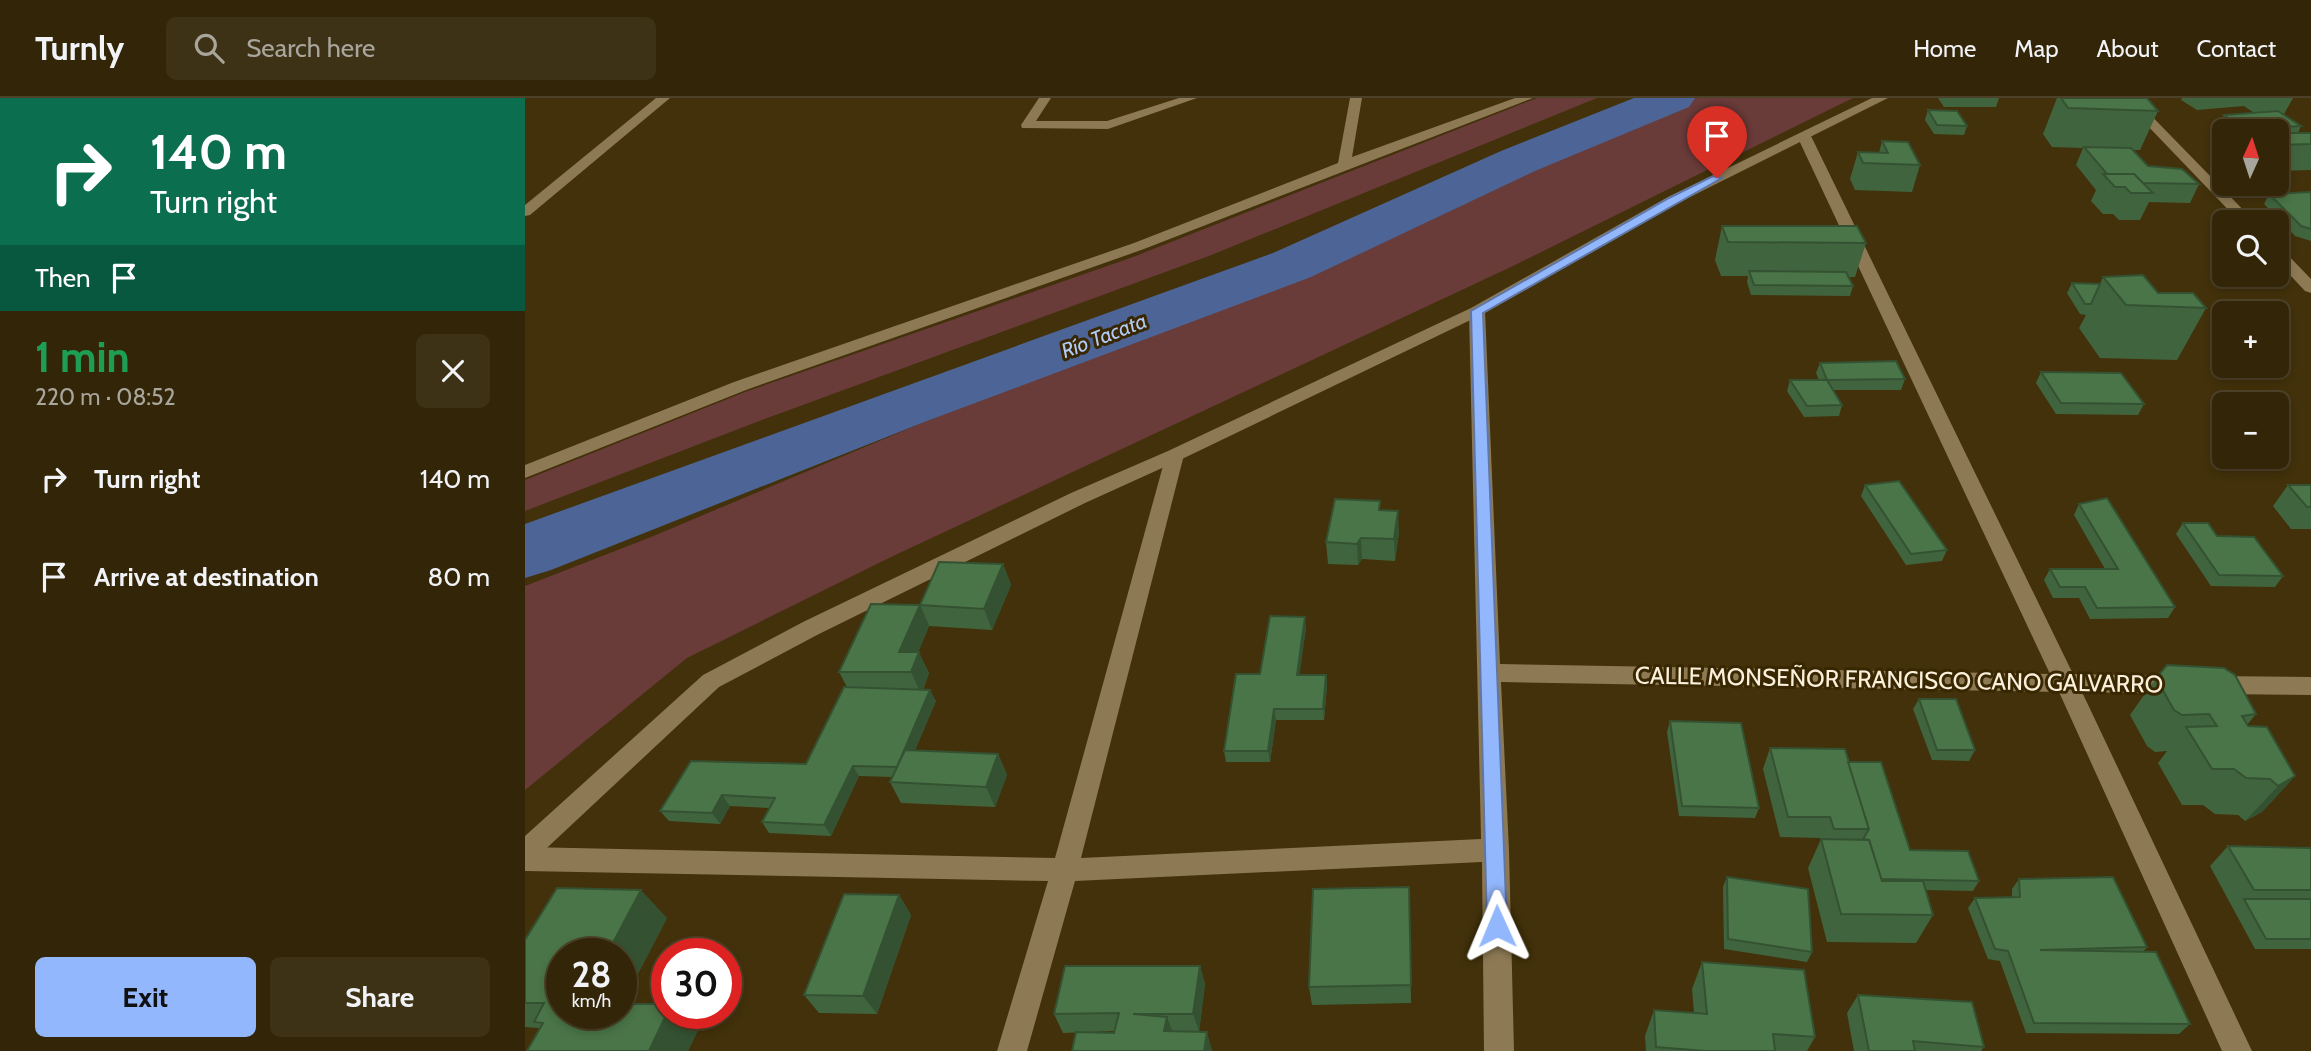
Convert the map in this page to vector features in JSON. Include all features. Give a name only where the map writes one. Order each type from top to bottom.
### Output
[{"type":"street","points":[[525,212],[664,98]]},
{"type":"street","points":[[1045,98],[1027,125],[1108,125],[1191,98]]},
{"type":"street","points":[[1345,165],[1356,98]]},
{"type":"street","points":[[525,472],[740,386],[1139,246],[1345,165],[1527,98]]},
{"type":"street","points":[[525,852],[711,681],[811,628],[1042,516],[1477,311],[1673,200],[1882,98]]},
{"type":"street","points":[[2127,98],[2236,210]]},
{"type":"street","points":[[1804,136],[2066,683],[2237,1051]]},
{"type":"street","points":[[2290,266],[2311,264]]},
{"type":"street","points":[[2290,266],[2311,288]]},
{"type":"street","points":[[1477,311],[1487,673],[1496,850],[1499,1051]]},
{"type":"street","points":[[1012,1051],[1065,870],[1175,455]]},
{"type":"street","name":"CALLE MONSEÑOR FRANCISCO CANO GALVARRO","points":[[1487,673],[2311,686]]},
{"type":"street","points":[[525,859],[1065,870],[1496,850]]},
{"type":"shaded area","points":[[1537,98],[1597,98],[1209,256],[762,420],[525,511],[525,480],[745,392],[1133,257]]},
{"type":"shaded area","points":[[1693,98],[1853,98],[1513,266],[891,557],[687,658],[525,790],[525,586],[651,537]]},
{"type":"building","points":[[2061,98],[2147,98],[2158,111],[2068,108]]},
{"type":"building","points":[[1928,110],[1957,111],[1967,126],[1937,125]]},
{"type":"building","points":[[2278,111],[2301,126],[2289,127],[2289,119],[2230,119],[2224,115]]},
{"type":"building","points":[[2289,133],[2311,133],[2311,144],[2289,145]]},
{"type":"building","points":[[1882,141],[1908,142],[1920,165],[1863,163],[1858,152],[1888,153]]},
{"type":"building","points":[[2084,147],[2131,148],[2148,166],[2182,169],[2199,184],[2143,183],[2134,174],[2107,174]]},
{"type":"building","points":[[2103,174],[2134,174],[2153,193],[2131,193],[2125,187],[2115,187]]},
{"type":"building","points":[[2311,192],[2311,229],[2301,226],[2289,214],[2289,210],[2285,210],[2271,196],[2289,196],[2289,193]]},
{"type":"building","points":[[1722,226],[1857,226],[1866,243],[1728,242]]},
{"type":"building","points":[[1749,271],[1846,272],[1853,286],[1754,285]]},
{"type":"building","points":[[2143,275],[2158,293],[2193,293],[2206,308],[2126,305],[2103,277]]},
{"type":"building","points":[[2072,283],[2100,284],[2091,304],[2085,304]]},
{"type":"building","points":[[1896,361],[1905,379],[1827,380],[1820,363]]},
{"type":"building","points":[[2041,372],[2121,373],[2144,404],[2061,403]]},
{"type":"building","points":[[1790,380],[1827,380],[1842,405],[1807,406]]},
{"type":"building","points":[[1899,481],[1947,550],[1911,554],[1865,485]]},
{"type":"building","points":[[2288,485],[2311,485],[2311,507],[2307,507]]},
{"type":"building","points":[[2107,498],[2175,607],[2097,608],[2085,587],[2060,587],[2050,569],[2118,569],[2079,504]]},
{"type":"building","points":[[1335,499],[1380,501],[1379,510],[1398,511],[1394,539],[1361,538],[1357,544],[1326,542]]},
{"type":"building","points":[[2183,523],[2208,523],[2217,536],[2254,537],[2283,576],[2219,575]]},
{"type":"building","points":[[939,562],[1003,564],[984,609],[920,605]]},
{"type":"building","points":[[871,604],[920,605],[899,652],[919,652],[911,672],[839,672]]},
{"type":"building","points":[[1270,616],[1305,617],[1297,675],[1326,675],[1323,709],[1274,709],[1268,751],[1224,751],[1236,674],[1260,674]]},
{"type":"building","points":[[2167,665],[2224,668],[2235,675],[2256,714],[2242,716],[2248,726],[2267,727],[2295,776],[2278,786],[2270,779],[2246,778],[2234,769],[2212,769],[2186,727],[2217,726],[2209,714],[2182,715],[2174,710],[2156,678]]},
{"type":"building","points":[[844,687],[930,690],[897,767],[853,766],[824,825],[762,822],[775,798],[722,795],[712,813],[660,811],[691,761],[806,764]]},
{"type":"building","points":[[1919,699],[1956,699],[1975,750],[1937,750]]},
{"type":"building","points":[[1670,721],[1741,723],[1759,808],[1682,806]]},
{"type":"building","points":[[1770,748],[1845,749],[1869,829],[1834,829],[1830,817],[1788,817]]},
{"type":"building","points":[[905,750],[998,754],[986,787],[890,782]]},
{"type":"building","points":[[1848,762],[1881,762],[1910,850],[1968,851],[1979,881],[1881,879],[1869,840],[1863,839],[1869,829]]},
{"type":"building","points":[[1821,839],[1869,840],[1882,881],[1923,881],[1933,915],[1841,914]]},
{"type":"building","points":[[2228,846],[2311,848],[2311,890],[2254,890]]},
{"type":"building","points":[[1727,877],[1808,889],[1812,952],[1728,939]]},
{"type":"building","points":[[2113,877],[2147,947],[2040,950],[2156,952],[2190,1024],[2034,1023],[2008,951],[1995,949],[1975,898],[2020,897],[2019,879]]},
{"type":"building","points":[[1409,887],[1411,985],[1309,987],[1313,889]]},
{"type":"building","points":[[557,888],[641,890],[616,938],[546,938],[546,1029],[637,1029],[637,1004],[651,1004],[651,1029],[659,1029],[649,1051],[527,1051],[543,1023],[534,1022],[544,1003],[525,1003],[525,940]]},
{"type":"building","points":[[844,894],[899,895],[863,996],[804,995]]},
{"type":"building","points":[[2244,899],[2311,899],[2311,939],[2266,939]]},
{"type":"building","points":[[1702,962],[1804,970],[1815,1037],[1773,1034],[1775,1051],[1705,1051],[1656,1047],[1654,1010],[1707,1014]]},
{"type":"building","points":[[1065,966],[1200,966],[1193,1014],[1133,1014],[1167,1017],[1164,1031],[1207,1032],[1204,1051],[1072,1051],[1076,1032],[1114,1033],[1119,1013],[1054,1014]]},
{"type":"building","points":[[1858,995],[1972,1002],[1984,1047],[1913,1041],[1915,1051],[1869,1051]]},
{"type":"waterway","name":"Río Tacata","points":[[525,552],[904,407],[1292,265],[1518,161],[1673,98]]},
{"type":"route","points":[[1497,926],[1477,311],[1717,178]]}]
